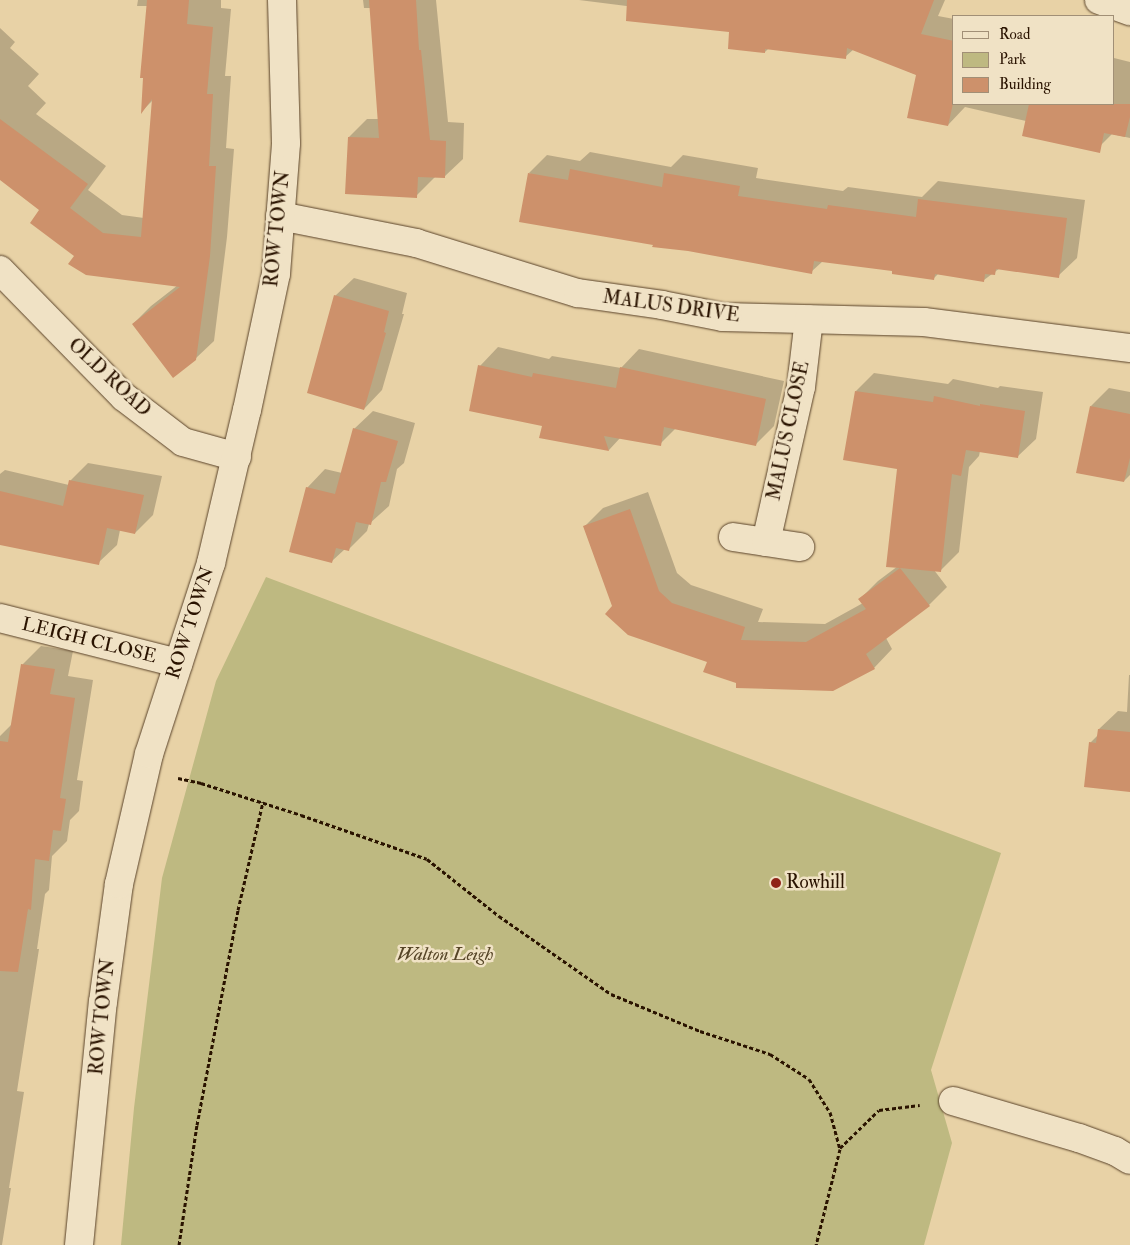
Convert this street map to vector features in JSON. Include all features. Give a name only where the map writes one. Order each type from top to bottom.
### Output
[{"type":"street","name":"ROW TOWN","points":[[79,1245],[103,1002],[119,884],[149,754],[211,563],[237,457],[276,274],[286,143],[282,0]]},
{"type":"street","points":[[1098,0],[1130,11]]},
{"type":"street","name":"MALUS DRIVE","points":[[280,216],[416,244],[578,293],[723,318],[924,322],[1130,348]]},
{"type":"street","name":"OLD ROAD","points":[[0,270],[124,397],[183,442],[237,457]]},
{"type":"street","name":"MALUS CLOSE","points":[[766,542],[801,388],[809,319]]},
{"type":"street","points":[[733,537],[800,547]]},
{"type":"street","name":"LEIGH CLOSE","points":[[0,618],[178,663]]},
{"type":"street","points":[[953,1101],[1079,1138],[1115,1151],[1130,1160]]},
{"type":"path","points":[[145,772],[201,783],[263,802],[427,859],[499,916],[611,994],[700,1031],[770,1054],[809,1079],[830,1112],[840,1149],[816,1245]]},
{"type":"path","points":[[179,1245],[197,1125],[238,910],[263,802]]},
{"type":"path","points":[[840,1149],[879,1110],[953,1101]]},
{"type":"green space","name":"Walton Leigh","points":[[266,577],[1001,853],[931,1070],[952,1143],[924,1245],[121,1245],[134,1108],[162,878],[216,681]]},
{"type":"building","points":[[147,0],[189,0],[187,24],[213,27],[207,94],[213,94],[209,166],[216,166],[210,256],[196,360],[173,378],[132,324],[180,287],[86,275],[68,264],[74,256],[30,223],[39,210],[0,180],[0,119],[88,184],[70,208],[103,233],[141,237],[152,99],[141,114],[143,78],[140,78]]},
{"type":"building","points":[[369,0],[416,0],[419,50],[421,50],[430,140],[446,141],[445,178],[418,177],[417,198],[345,194],[348,137],[379,138]]},
{"type":"building","points":[[627,0],[934,0],[921,34],[952,41],[953,105],[948,126],[907,118],[916,75],[847,48],[846,59],[765,49],[765,53],[728,49],[729,32],[626,21]]},
{"type":"building","points":[[1130,104],[1130,117],[1125,137],[1104,133],[1100,153],[1022,136],[1029,105]]},
{"type":"building","points":[[570,169],[662,187],[664,173],[740,186],[738,196],[827,209],[828,205],[916,217],[918,199],[1067,218],[1059,278],[996,269],[995,275],[985,274],[984,282],[935,274],[934,280],[892,274],[892,271],[814,261],[812,274],[519,222],[528,173],[568,180]]},
{"type":"building","points":[[334,295],[389,311],[384,332],[386,333],[364,410],[307,393]]},
{"type":"building","points":[[478,365],[532,377],[533,373],[616,388],[620,367],[766,399],[756,446],[664,427],[661,446],[604,436],[609,451],[539,438],[542,426],[469,411]]},
{"type":"building","points":[[855,391],[933,402],[934,396],[980,406],[980,404],[1025,411],[1018,458],[966,450],[961,476],[952,474],[941,572],[886,567],[897,469],[843,460]]},
{"type":"building","points":[[1090,406],[1130,414],[1130,458],[1124,482],[1076,473]]},
{"type":"building","points":[[353,428],[398,441],[386,482],[381,482],[371,525],[356,522],[349,551],[336,548],[332,563],[289,552],[306,487],[335,494]]},
{"type":"building","points":[[69,480],[144,495],[135,534],[107,528],[99,565],[0,545],[0,491],[63,506]]},
{"type":"building","points":[[630,509],[659,591],[672,603],[745,627],[741,640],[806,642],[866,609],[858,599],[900,568],[930,606],[866,654],[875,669],[833,691],[736,688],[736,683],[703,672],[707,662],[628,635],[605,614],[612,606],[583,526]]},
{"type":"building","points":[[21,664],[55,669],[50,694],[75,698],[60,798],[66,799],[61,831],[53,830],[49,861],[35,859],[31,910],[28,909],[18,972],[0,971],[0,741],[8,742]]},
{"type":"building","points":[[1098,729],[1130,732],[1130,792],[1084,787],[1089,742],[1096,743]]},
{"type":"place","name":"Rowhill","points":[[776,883]]}]
